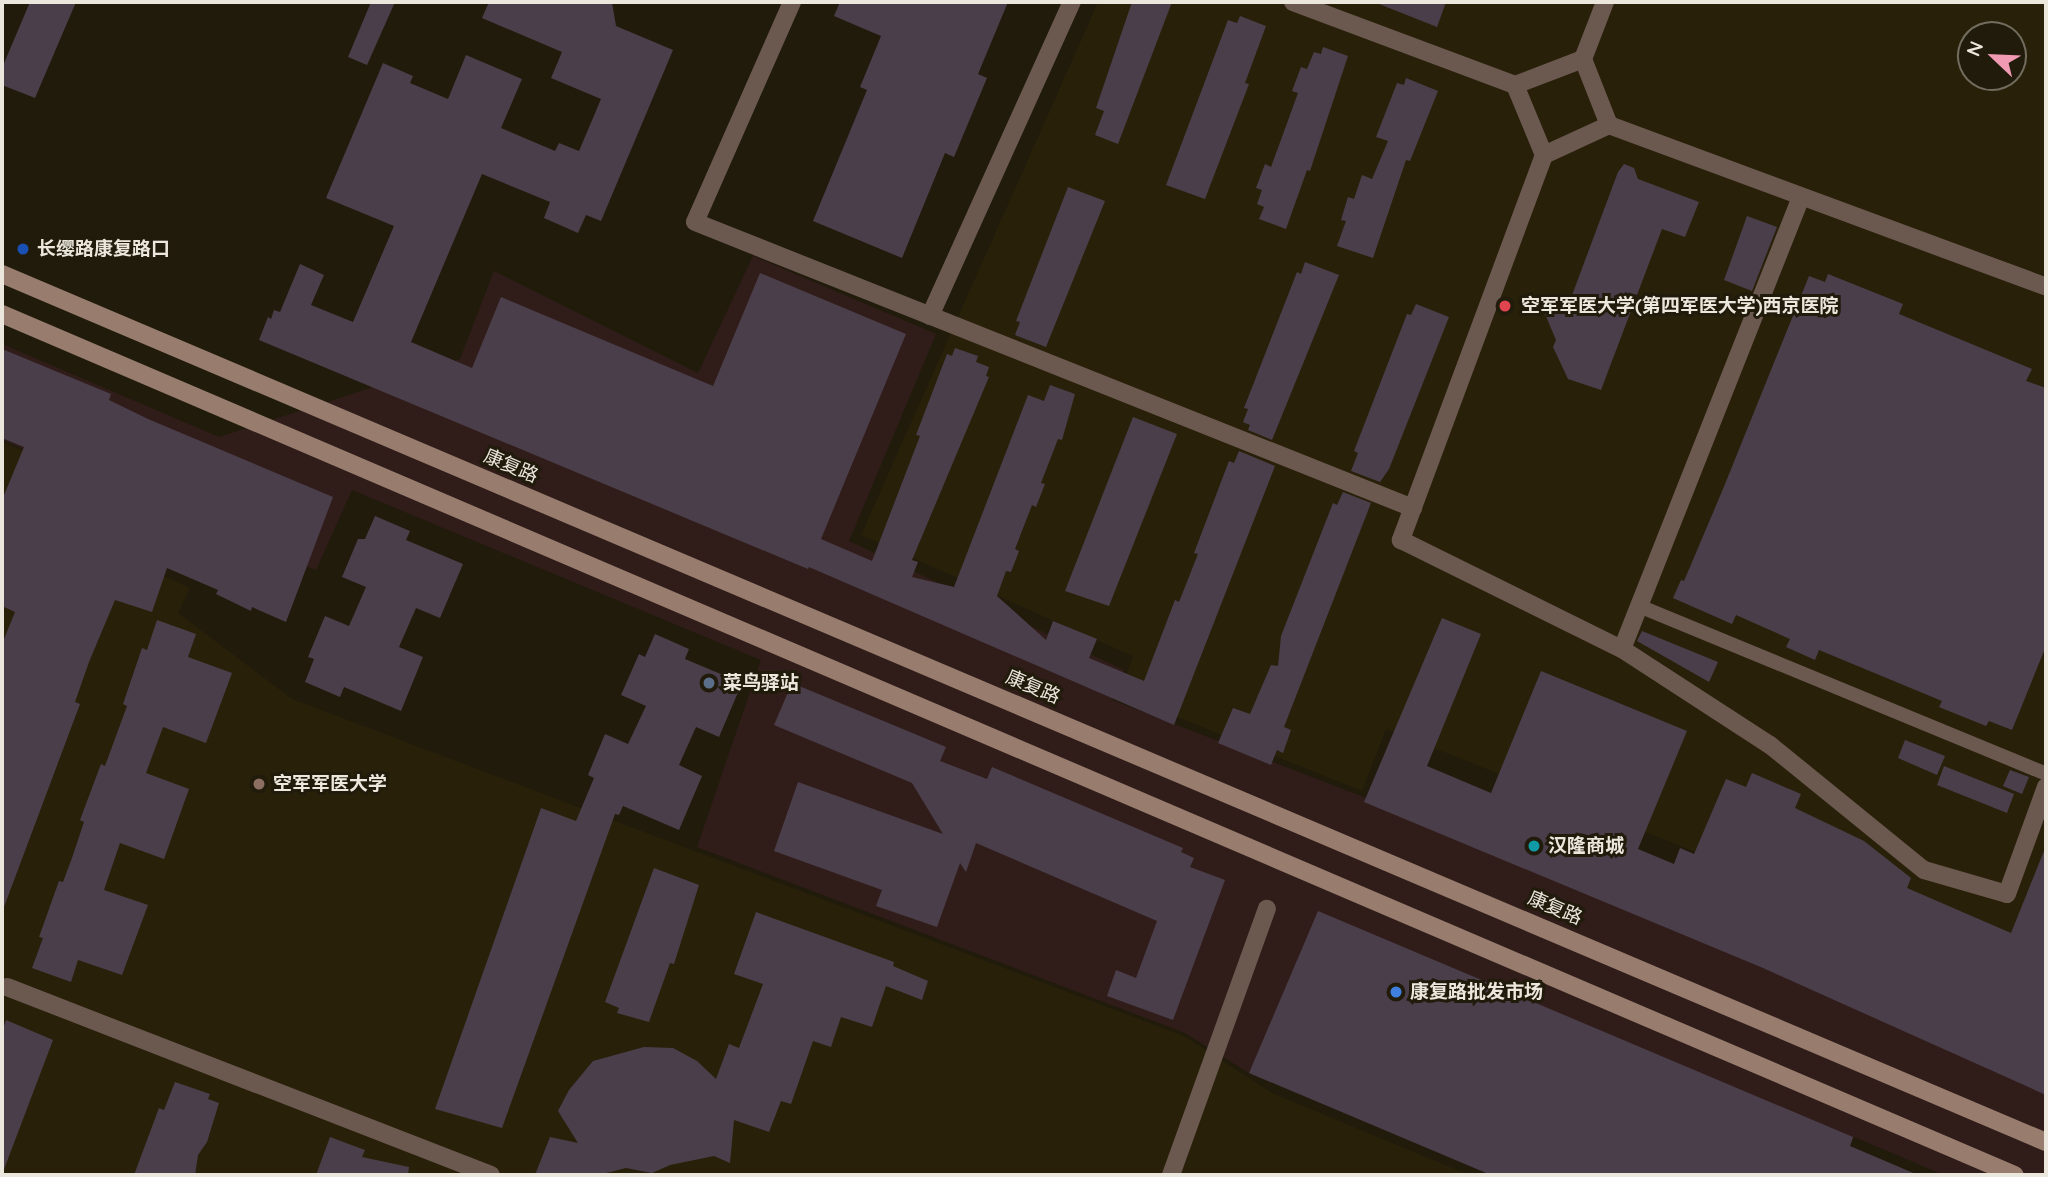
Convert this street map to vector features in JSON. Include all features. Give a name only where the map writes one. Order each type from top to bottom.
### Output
[{"type":"main road","name":"康复路","points":[[2,274],[2046,1142]]},
{"type":"main road","points":[[2,314],[2015,1175]]},
{"type":"street","points":[[792,2],[695,222],[1413,508]]},
{"type":"street","points":[[930,316],[1072,2]]},
{"type":"street","points":[[1293,2],[1515,85],[1583,60]]},
{"type":"street","points":[[1605,2],[1583,60],[1609,125]]},
{"type":"street","points":[[1515,85],[1545,155],[1401,540],[1622,649],[1770,745],[1924,870],[2007,894],[2046,787]]},
{"type":"street","points":[[1545,155],[1609,125],[2046,287]]},
{"type":"street","points":[[1622,649],[1801,197]]},
{"type":"street","points":[[1171,1175],[1267,909]]},
{"type":"street","points":[[7,987],[491,1175]]},
{"type":"lane","points":[[1639,606],[2046,774]]},
{"type":"shaded area","name":"空军军医大学(第四军医大学)西京医院","points":[[1098,2],[2046,2],[2046,991],[1386,729],[1362,791],[1120,694],[1133,656],[861,535]]},
{"type":"shaded area","points":[[753,256],[936,334],[849,541],[1124,670],[1112,700],[1457,833],[1471,801],[2046,1008],[2046,1175],[1944,1175],[1854,1137],[1838,1175],[1491,1175],[1249,1073],[1185,1033],[697,847],[761,660],[352,490],[316,570],[2,440],[2,344],[219,437],[460,359],[494,271],[698,373]]},
{"type":"shaded area","name":"空军军医大学","points":[[2,442],[67,469],[45,520],[190,588],[178,613],[292,699],[1184,1036],[1272,1093],[1469,1175],[2,1175]]},
{"type":"building","points":[[30,2],[76,2],[35,98],[2,85],[2,68]]},
{"type":"building","points":[[371,2],[395,2],[367,65],[348,57]]},
{"type":"building","points":[[489,2],[612,2],[616,26],[673,50],[601,221],[586,215],[578,233],[544,218],[550,202],[482,174],[411,342],[472,368],[501,297],[713,386],[760,273],[906,334],[821,539],[872,561],[920,436],[916,435],[947,354],[952,356],[955,348],[978,356],[976,362],[989,367],[986,376],[989,377],[912,560],[918,562],[912,577],[954,587],[1028,395],[1044,401],[1050,385],[1075,394],[1062,440],[1058,439],[1041,483],[1045,484],[1036,507],[1032,505],[1015,549],[1019,551],[1011,572],[1006,571],[997,596],[1046,640],[1053,621],[1097,639],[1089,658],[1144,681],[1175,600],[1179,602],[1198,554],[1194,553],[1229,461],[1234,463],[1239,451],[1275,466],[1174,725],[809,567],[808,569],[259,340],[268,317],[271,319],[274,310],[280,312],[300,264],[324,275],[311,305],[353,322],[394,226],[326,198],[383,63],[413,76],[410,83],[448,99],[466,55],[522,79],[501,128],[555,151],[559,143],[579,151],[601,99],[551,78],[562,52],[482,18]]},
{"type":"building","points":[[840,2],[1008,2],[978,74],[987,78],[954,157],[945,153],[902,258],[813,221],[867,90],[860,87],[881,36],[834,16]]},
{"type":"building","points":[[1132,2],[1172,2],[1118,144],[1095,135],[1104,111],[1096,108]]},
{"type":"building","points":[[1374,2],[1446,2],[1437,27]]},
{"type":"building","points":[[1240,16],[1266,26],[1245,83],[1249,84],[1205,199],[1166,185],[1228,20],[1237,23]]},
{"type":"building","points":[[1323,47],[1348,56],[1310,171],[1307,170],[1286,229],[1259,219],[1264,207],[1257,204],[1262,190],[1256,188],[1265,164],[1271,167],[1298,93],[1292,91],[1301,67],[1307,69],[1314,52],[1321,54]]},
{"type":"building","points":[[1406,78],[1438,91],[1410,161],[1406,160],[1373,258],[1337,246],[1346,221],[1341,220],[1348,197],[1354,199],[1362,175],[1372,179],[1388,141],[1376,137],[1397,83],[1404,85]]},
{"type":"building","points":[[1624,164],[1634,168],[1638,179],[1699,202],[1685,237],[1662,229],[1601,390],[1568,379],[1553,347],[1556,340],[1537,295],[1568,306],[1618,172]]},
{"type":"building","points":[[1068,187],[1105,201],[1046,347],[1015,335],[1020,322],[1016,321]]},
{"type":"building","points":[[1747,216],[1777,227],[1752,291],[1724,280]]},
{"type":"building","points":[[1305,262],[1339,275],[1272,440],[1248,430],[1250,425],[1243,422],[1248,409],[1244,408],[1297,272],[1301,274]]},
{"type":"building","points":[[1828,274],[1903,304],[1899,314],[2032,369],[2026,381],[2046,388],[2046,646],[2012,730],[1989,721],[1986,726],[1939,707],[1942,701],[1819,650],[1815,660],[1786,647],[1790,639],[1736,615],[1732,624],[1673,598],[1681,580],[1684,581],[1723,489],[1809,276],[1825,282]]},
{"type":"building","points":[[1416,304],[1449,317],[1389,469],[1380,482],[1351,471],[1358,453],[1354,451],[1407,314],[1411,315]]},
{"type":"building","points":[[2,349],[111,394],[109,400],[148,419],[333,497],[286,622],[252,607],[251,611],[216,594],[218,590],[167,568],[152,612],[115,600],[89,662],[75,702],[80,704],[4,907],[2,644],[15,612],[2,606],[2,500],[24,447],[2,438]]},
{"type":"building","points":[[1133,417],[1177,434],[1109,606],[1065,591]]},
{"type":"building","points":[[1343,492],[1371,503],[1284,727],[1291,730],[1283,753],[1277,750],[1271,765],[1218,743],[1233,708],[1250,714],[1271,665],[1278,666],[1281,636],[1333,503],[1337,505]]},
{"type":"building","points":[[375,516],[410,531],[406,540],[463,564],[440,618],[416,608],[399,647],[423,657],[401,711],[344,687],[340,697],[305,682],[314,659],[308,657],[325,616],[349,626],[366,587],[342,577],[358,539],[365,539]]},
{"type":"building","points":[[1442,618],[1481,634],[1427,766],[1491,793],[1541,671],[1687,731],[1638,849],[1674,864],[1680,848],[1694,854],[1726,779],[1746,787],[1752,773],[1801,794],[1795,808],[1864,841],[1911,878],[1907,888],[2011,933],[2046,846],[2046,1095],[1763,968],[1364,802]]},
{"type":"building","points":[[157,620],[196,634],[188,657],[232,673],[206,743],[163,727],[146,773],[189,789],[164,859],[120,843],[104,890],[148,905],[122,975],[78,960],[71,982],[32,968],[43,938],[39,937],[59,881],[63,882],[72,858],[84,822],[80,820],[101,764],[105,766],[127,706],[123,704],[142,648],[147,650]]},
{"type":"building","points":[[1642,631],[1718,662],[1709,682],[1637,641]]},
{"type":"building","points":[[655,634],[689,649],[685,659],[742,683],[719,737],[696,727],[679,765],[702,776],[679,830],[623,806],[619,815],[615,814],[502,1128],[435,1109],[541,808],[576,821],[594,778],[588,775],[605,734],[628,744],[646,706],[621,695],[639,654],[645,657]]},
{"type":"building","points":[[792,683],[946,747],[940,761],[987,779],[992,767],[1183,848],[1181,852],[1194,858],[1190,867],[1225,880],[1173,1020],[1107,996],[1116,970],[1136,978],[1157,921],[976,843],[966,872],[960,863],[937,927],[876,906],[882,890],[774,851],[798,782],[943,834],[912,783],[774,725]]},
{"type":"building","points":[[1905,740],[1945,756],[1937,775],[1898,758]]},
{"type":"building","points":[[1944,766],[2014,794],[2007,813],[1937,785]]},
{"type":"building","points":[[2010,770],[2029,777],[2022,794],[2003,786]]},
{"type":"building","points":[[654,868],[699,885],[674,964],[670,963],[649,1022],[617,1013],[619,1008],[605,1002]]},
{"type":"building","name":"康复路批发市场","points":[[1318,911],[1853,1137],[1850,1146],[1918,1175],[1491,1175],[1249,1073]]},
{"type":"building","points":[[756,912],[894,962],[893,966],[928,981],[922,1000],[886,986],[872,1027],[841,1017],[831,1047],[813,1041],[791,1104],[781,1101],[769,1132],[734,1120],[730,1163],[714,1156],[670,1165],[652,1173],[626,1168],[598,1175],[535,1175],[550,1137],[578,1143],[558,1111],[569,1090],[593,1061],[644,1047],[673,1048],[697,1061],[716,1079],[729,1044],[739,1048],[763,984],[734,974]]},
{"type":"building","points":[[6,1020],[53,1040],[3,1172],[2,1032]]},
{"type":"building","points":[[175,1082],[210,1094],[208,1099],[219,1103],[207,1142],[198,1155],[195,1175],[134,1175],[159,1108],[164,1110]]},
{"type":"building","points":[[330,1137],[365,1150],[362,1157],[409,1167],[408,1175],[316,1175]]},
{"type":"place","name":"长缨路康复路口","points":[[23,249]]},
{"type":"place","name":"空军军医大学(第四军医大学)西京医院","points":[[1505,306]]},
{"type":"place","name":"菜鸟驿站","points":[[709,683]]},
{"type":"place","name":"空军军医大学","points":[[259,784]]},
{"type":"place","name":"汉隆商城","points":[[1534,846]]},
{"type":"place","name":"康复路批发市场","points":[[1396,992]]}]
